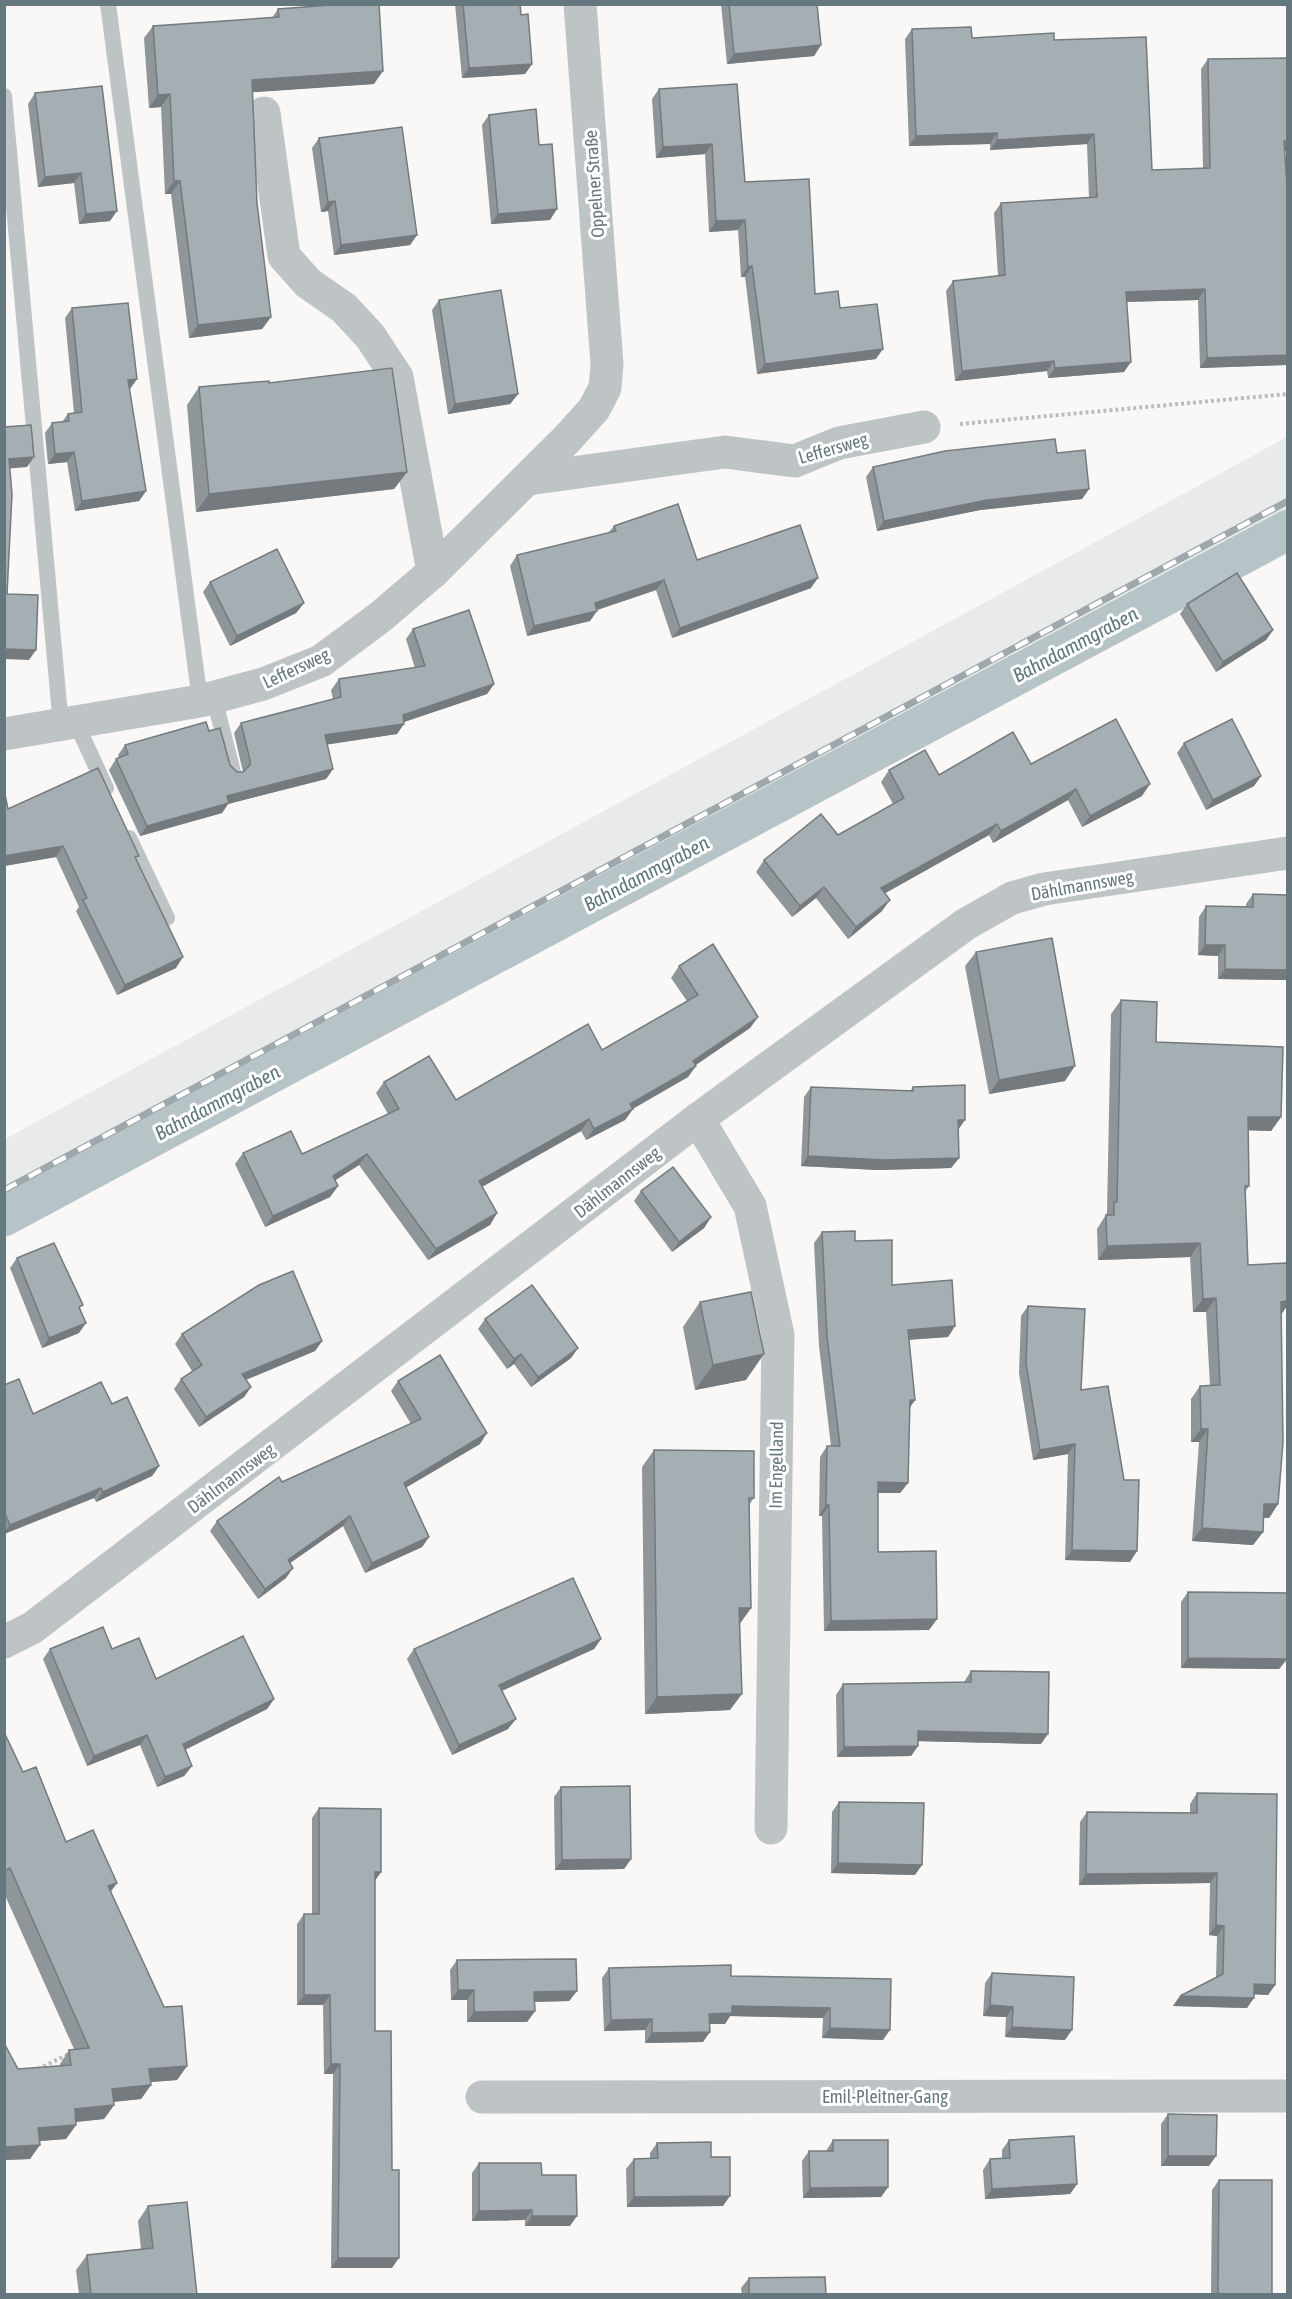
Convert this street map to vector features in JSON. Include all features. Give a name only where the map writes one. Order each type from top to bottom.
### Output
[{"type":"street","name":"Oppelner Straße","points":[[580,4],[607,364]]},
{"type":"street","points":[[264,113],[284,256],[308,283],[344,308],[369,336],[397,377],[433,572]]},
{"type":"street","name":"Leffersweg","points":[[4,734],[68,725],[207,699],[263,684],[321,661],[379,618],[433,572],[528,479],[594,409],[605,388],[607,364]]},
{"type":"street","name":"Leffersweg","points":[[528,479],[725,452],[795,461],[839,443],[924,427]]},
{"type":"street","name":"Dählmannsweg","points":[[4,1642],[41,1622],[698,1119],[966,924],[1012,898],[1044,889],[1287,853]]},
{"type":"street","name":"Im Engelland","points":[[698,1119],[750,1206],[778,1335],[771,1828]]},
{"type":"street","name":"Emil-Pleitner-Gang","points":[[482,2097],[1287,2096]]},
{"type":"lane","points":[[108,4],[207,699],[233,772]]},
{"type":"lane","points":[[4,96],[68,725],[111,799]]},
{"type":"lane","points":[[121,821],[167,918]]},
{"type":"path","points":[[924,427],[1287,394]]},
{"type":"path","points":[[36,2070],[79,2049]]},
{"type":"shaded area","points":[[1287,437],[1287,542],[696,857],[5,1239],[5,1139]]},
{"type":"building","points":[[379,4],[383,71],[252,80],[257,203],[271,317],[198,325],[180,181],[174,181],[170,94],[158,95],[153,26],[279,17],[278,9]]},
{"type":"building","points":[[463,4],[520,4],[521,15],[528,14],[532,64],[469,68]]},
{"type":"building","points":[[729,4],[817,4],[821,45],[734,54]]},
{"type":"building","points":[[971,27],[972,38],[1054,33],[1054,40],[1146,37],[1152,170],[1210,168],[1208,59],[1287,58],[1287,141],[1284,141],[1287,186],[1287,355],[1207,358],[1205,289],[1126,292],[1131,362],[1055,368],[1054,361],[962,371],[953,281],[1005,275],[1001,203],[1097,197],[1094,134],[997,140],[997,133],[916,136],[912,29]]},
{"type":"building","points":[[737,84],[745,182],[809,179],[815,294],[838,291],[840,308],[877,304],[883,349],[765,364],[752,266],[748,267],[745,220],[716,221],[712,144],[663,147],[659,89]]},
{"type":"building","points":[[102,86],[117,211],[86,214],[81,173],[45,177],[35,93]]},
{"type":"building","points":[[536,109],[539,145],[552,144],[557,209],[498,214],[489,115]]},
{"type":"building","points":[[402,127],[417,235],[341,245],[335,201],[328,202],[319,138]]},
{"type":"building","points":[[501,290],[518,394],[455,404],[439,300]]},
{"type":"building","points":[[128,303],[137,379],[128,380],[146,491],[82,501],[74,452],[55,454],[52,423],[69,421],[68,414],[82,412],[72,308]]},
{"type":"building","points":[[392,368],[407,472],[209,494],[199,387],[269,381],[269,383]]},
{"type":"building","points":[[31,425],[34,457],[9,459],[12,494],[7,594],[38,595],[36,650],[4,649],[4,427]]},
{"type":"building","points":[[1055,439],[1057,453],[1085,450],[1089,489],[987,500],[884,521],[873,467],[945,451]]},
{"type":"building","points":[[678,504],[697,560],[800,525],[818,578],[680,628],[664,580],[595,603],[597,611],[534,626],[517,555],[616,531],[614,526]]},
{"type":"building","points":[[277,549],[304,603],[237,636],[210,582]]},
{"type":"building","points":[[1237,573],[1273,630],[1223,662],[1187,604]]},
{"type":"building","points":[[469,610],[494,684],[403,715],[404,724],[325,735],[333,769],[227,796],[229,803],[147,826],[116,759],[128,754],[125,745],[206,722],[209,731],[220,728],[230,765],[237,772],[243,772],[250,765],[250,760],[241,723],[341,697],[339,679],[425,666],[413,629]]},
{"type":"building","points":[[1116,719],[1150,784],[1090,816],[1076,789],[1001,831],[997,824],[881,888],[890,900],[856,927],[824,887],[800,906],[764,860],[821,814],[838,835],[904,798],[889,770],[925,750],[939,775],[1013,732],[1031,764]]},
{"type":"building","points":[[1232,719],[1261,776],[1213,800],[1184,743]]},
{"type":"building","points":[[98,768],[139,856],[135,857],[183,957],[125,985],[83,900],[87,898],[63,846],[4,856],[4,790],[8,809]]},
{"type":"building","points":[[1253,894],[1287,895],[1287,970],[1225,969],[1225,945],[1205,945],[1206,906],[1253,907]]},
{"type":"building","points":[[1052,938],[1075,1066],[999,1080],[976,952]]},
{"type":"building","points":[[713,944],[758,1017],[693,1061],[696,1066],[630,1104],[633,1109],[594,1129],[589,1119],[479,1181],[497,1213],[436,1249],[367,1154],[333,1176],[338,1186],[273,1216],[243,1153],[291,1131],[302,1154],[399,1109],[384,1082],[429,1056],[456,1100],[588,1024],[602,1050],[698,995],[679,966]]},
{"type":"building","points":[[1121,1000],[1157,1002],[1156,1042],[1283,1047],[1281,1117],[1248,1117],[1249,1186],[1245,1186],[1248,1265],[1287,1263],[1287,1301],[1281,1302],[1283,1442],[1278,1504],[1264,1504],[1263,1532],[1202,1528],[1208,1429],[1201,1429],[1200,1386],[1220,1385],[1216,1298],[1203,1299],[1200,1243],[1107,1246],[1106,1215],[1114,1215],[1114,1202],[1117,1202]]},
{"type":"building","points":[[965,1085],[965,1120],[958,1120],[959,1158],[885,1160],[808,1156],[811,1087],[913,1091],[913,1087]]},
{"type":"building","points":[[673,1167],[711,1217],[679,1242],[641,1191]]},
{"type":"building","points":[[855,1231],[855,1241],[892,1240],[892,1285],[952,1280],[955,1326],[908,1330],[915,1400],[910,1400],[908,1483],[878,1482],[878,1552],[936,1551],[937,1619],[831,1621],[829,1505],[826,1505],[827,1446],[840,1446],[827,1336],[822,1232]]},
{"type":"building","points":[[54,1243],[83,1305],[79,1307],[86,1323],[49,1338],[17,1258]]},
{"type":"building","points":[[293,1271],[322,1341],[242,1374],[251,1387],[206,1417],[181,1379],[202,1365],[182,1334],[259,1285]]},
{"type":"building","points":[[532,1285],[578,1348],[538,1377],[521,1354],[514,1359],[485,1319]]},
{"type":"building","points":[[751,1292],[764,1354],[713,1365],[700,1302]]},
{"type":"building","points":[[1028,1306],[1085,1309],[1081,1390],[1108,1386],[1124,1480],[1139,1480],[1137,1551],[1072,1550],[1075,1444],[1040,1450],[1026,1363]]},
{"type":"building","points":[[440,1355],[487,1433],[404,1483],[429,1537],[372,1563],[350,1516],[288,1560],[293,1568],[265,1589],[217,1521],[279,1477],[282,1482],[421,1419],[398,1381]]},
{"type":"building","points":[[19,1379],[33,1414],[101,1382],[112,1404],[127,1397],[159,1466],[103,1492],[101,1488],[10,1525],[4,1512],[4,1385]]},
{"type":"building","points":[[654,1450],[754,1451],[754,1498],[749,1498],[751,1608],[739,1608],[742,1694],[657,1697]]},
{"type":"building","points":[[573,1578],[601,1639],[499,1685],[516,1719],[459,1745],[414,1649]]},
{"type":"building","points":[[1188,1592],[1287,1593],[1287,1659],[1188,1658]]},
{"type":"building","points":[[103,1627],[112,1649],[139,1638],[156,1679],[243,1636],[274,1699],[183,1744],[192,1766],[165,1777],[147,1735],[94,1756],[50,1649]]},
{"type":"building","points":[[971,1671],[1049,1672],[1048,1734],[918,1731],[918,1746],[844,1747],[843,1684],[971,1682]]},
{"type":"building","points":[[4,1732],[23,1772],[36,1767],[66,1842],[93,1830],[117,1883],[108,1886],[164,2007],[182,2006],[187,2066],[149,2069],[151,2085],[112,2089],[114,2105],[75,2109],[76,2125],[38,2128],[40,2145],[4,2147],[4,2043],[18,2069],[71,2065],[69,2050],[89,2048],[10,1868],[4,1871]]},
{"type":"building","points":[[630,1786],[631,1859],[562,1860],[561,1787]]},
{"type":"building","points":[[1197,1793],[1277,1794],[1275,1985],[1254,1984],[1254,1998],[1180,1996],[1223,1974],[1224,1926],[1216,1925],[1217,1873],[1086,1874],[1087,1812],[1197,1813]]},
{"type":"building","points":[[839,1802],[924,1803],[922,1865],[838,1863]]},
{"type":"building","points":[[319,1808],[381,1809],[381,1872],[375,1872],[375,2031],[391,2031],[392,2170],[399,2170],[399,2258],[338,2258],[340,2064],[331,2064],[330,1995],[304,1995],[304,1914],[319,1914]]},
{"type":"building","points":[[576,1959],[577,1991],[534,1992],[535,2011],[474,2012],[474,1990],[458,1990],[457,1960]]},
{"type":"building","points":[[731,1965],[731,1976],[891,1979],[890,2030],[830,2028],[830,2008],[732,2006],[732,2013],[709,2014],[710,2032],[652,2033],[652,2019],[611,2020],[609,1968]]},
{"type":"building","points":[[992,1973],[1074,1977],[1072,2030],[1012,2027],[1013,2007],[990,2005]]},
{"type":"building","points":[[1168,2114],[1217,2115],[1216,2156],[1168,2156]]},
{"type":"building","points":[[1074,2136],[1077,2184],[992,2189],[990,2159],[1010,2158],[1009,2140]]},
{"type":"building","points":[[833,2140],[888,2140],[888,2187],[810,2188],[809,2151],[833,2151]]},
{"type":"building","points":[[711,2142],[711,2157],[730,2157],[730,2196],[634,2197],[634,2159],[658,2158],[657,2143]]},
{"type":"building","points":[[479,2163],[541,2163],[542,2175],[576,2175],[577,2216],[532,2216],[532,2210],[479,2211]]},
{"type":"building","points":[[1219,2180],[1272,2180],[1272,2295],[1218,2295]]},
{"type":"building","points":[[187,2202],[197,2295],[91,2295],[87,2255],[153,2248],[148,2206]]},
{"type":"building","points":[[825,2277],[826,2295],[749,2295],[749,2278]]},
{"type":"waterway","name":"Bahndammgraben","points":[[4,1216],[1288,530]]},
{"type":"railway","points":[[4,1190],[1288,501]]}]
